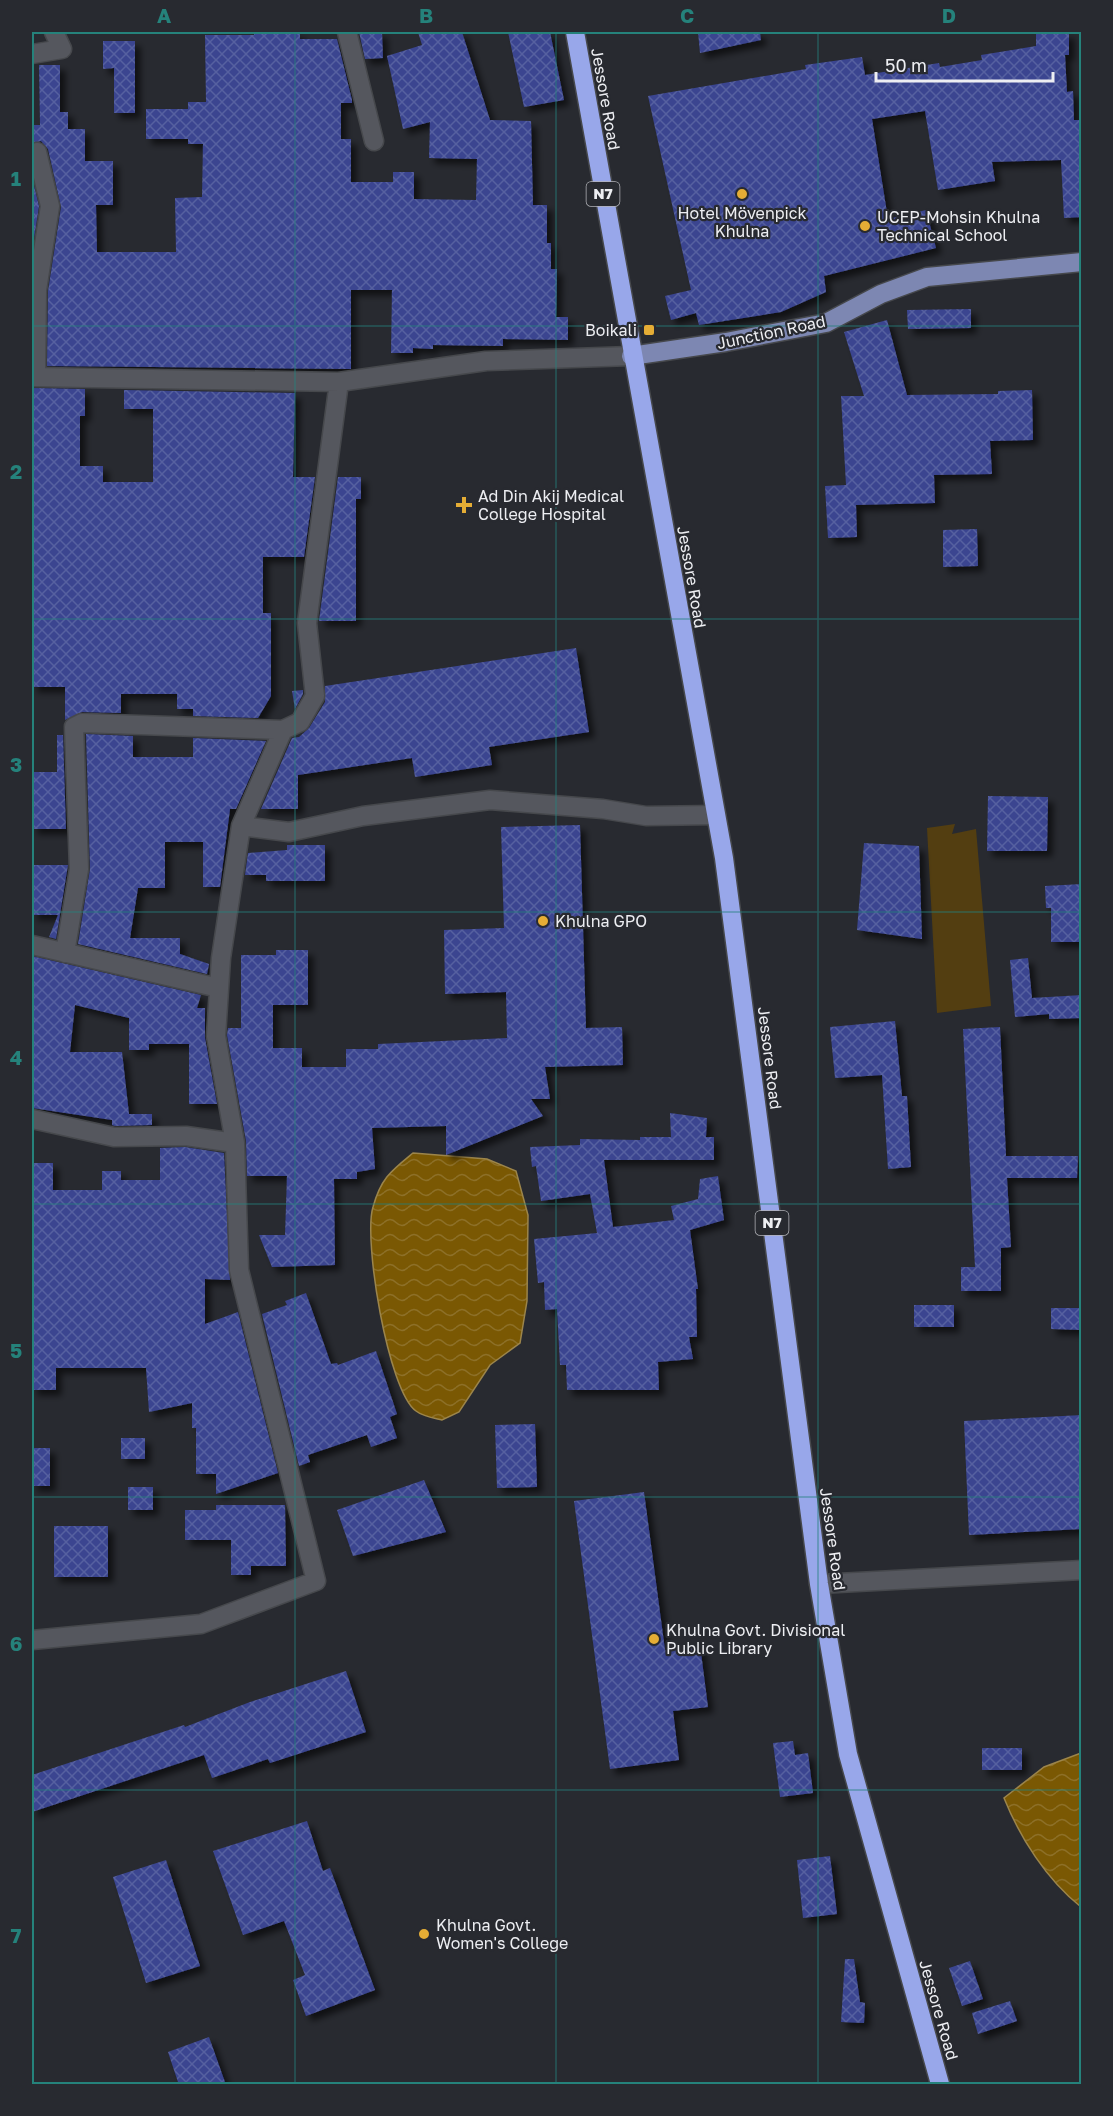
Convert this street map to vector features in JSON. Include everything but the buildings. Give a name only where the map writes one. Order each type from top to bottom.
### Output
[{"type":"highway","name":"Jessore Road","points":[[574,32],[716,815],[819,1584],[848,1754],[940,2085]]},
{"type":"main road","name":"Junction Road","points":[[631,356],[726,342],[826,323],[881,294],[927,277],[1082,262]]},
{"type":"street","points":[[32,54],[63,49],[54,32]]},
{"type":"street","points":[[347,32],[374,141]]},
{"type":"street","points":[[37,152],[50,206],[37,290],[34,377],[339,382],[486,361],[631,356]]},
{"type":"street","points":[[65,953],[79,869],[74,727],[82,723],[283,730],[300,722],[315,696],[307,623],[339,382]]},
{"type":"street","points":[[32,1640],[201,1624],[316,1581],[239,1270],[235,1143],[216,1036],[221,958],[237,865],[241,826],[283,730]]},
{"type":"street","points":[[241,826],[289,832],[363,816],[490,800],[603,808],[646,816],[716,815]]},
{"type":"street","points":[[32,945],[219,988]]},
{"type":"street","points":[[32,1119],[114,1137],[186,1136],[235,1143]]},
{"type":"street","points":[[819,1584],[1082,1570]]},
{"type":"shaded area","points":[[955,824],[952,834],[976,829],[991,1006],[937,1013],[927,828]]},
{"type":"water","points":[[413,1153],[487,1159],[516,1171],[528,1215],[527,1301],[520,1343],[490,1365],[459,1412],[442,1420],[419,1413],[406,1398],[387,1346],[375,1280],[371,1224],[373,1207],[383,1182]]},
{"type":"water","points":[[1082,1753],[1081,1907],[1057,1884],[1026,1843],[1004,1798],[1044,1767]]},
{"type":"place","name":"Hotel Mövenpick Khulna","points":[[742,194]]},
{"type":"place","name":"UCEP-Mohsin Khulna Technical School","points":[[865,226]]},
{"type":"place","name":"Boikali","points":[[649,330]]},
{"type":"place","name":"Ad Din Akij Medical College Hospital","points":[[464,505]]},
{"type":"place","name":"Khulna GPO","points":[[543,921]]},
{"type":"place","name":"Khulna Govt. Divisional Public Library","points":[[654,1639]]},
{"type":"place","name":"Khulna Govt. Women's College","points":[[424,1934]]}]
